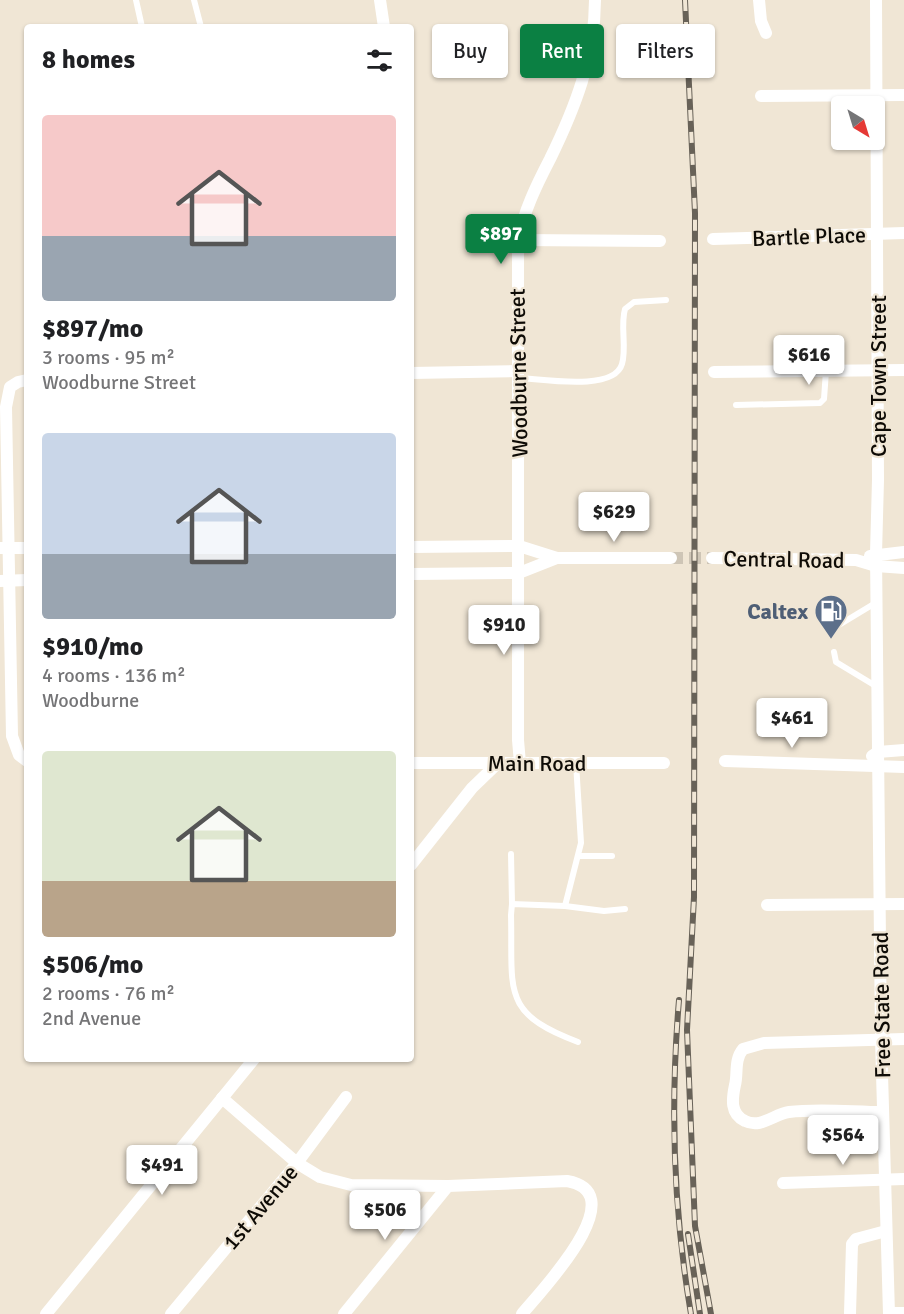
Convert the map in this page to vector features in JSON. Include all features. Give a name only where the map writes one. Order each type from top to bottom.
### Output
[{"type":"street","points":[[380,0],[384,24]]},
{"type":"street","name":"Woodburne Street","points":[[520,763],[518,740],[518,240],[531,196],[575,106],[595,26],[595,0]]},
{"type":"street","points":[[759,0],[761,21],[766,33]]},
{"type":"street","name":"Cape Town Street","points":[[876,0],[878,752]]},
{"type":"street","points":[[761,96],[904,95]]},
{"type":"street","name":"Bartle Place","points":[[713,239],[904,233]]},
{"type":"street","points":[[518,240],[660,241]]},
{"type":"street","points":[[714,372],[904,370]]},
{"type":"street","points":[[414,373],[519,374]]},
{"type":"street","points":[[24,381],[14,384],[4,392],[6,407],[4,548],[12,736],[19,755],[24,759]]},
{"type":"street","points":[[414,547],[519,546],[557,558],[670,558]]},
{"type":"street","points":[[4,548],[24,548]]},
{"type":"street","name":"Central Road","points":[[712,558],[876,560],[904,552]]},
{"type":"street","points":[[414,574],[519,573],[557,558]]},
{"type":"street","name":"Central Road","points":[[876,560],[904,568]]},
{"type":"street","points":[[5,581],[24,580]]},
{"type":"street","points":[[858,765],[878,752],[904,750]]},
{"type":"street","name":"Free State Road","points":[[878,752],[881,1039],[889,1314]]},
{"type":"street","points":[[725,761],[858,765],[879,768],[904,767]]},
{"type":"street","name":"Main Road","points":[[414,763],[664,763]]},
{"type":"street","points":[[414,861],[472,788],[498,763]]},
{"type":"street","points":[[767,905],[904,904]]},
{"type":"street","points":[[883,1112],[789,1112],[758,1124],[749,1123],[737,1114],[732,1096],[737,1059],[743,1049],[764,1043],[904,1039]]},
{"type":"street","points":[[46,1314],[252,1062]]},
{"type":"street","name":"1st Avenue","points":[[171,1314],[297,1163],[346,1097]]},
{"type":"street","points":[[222,1098],[297,1163],[320,1177],[351,1185],[448,1186],[567,1181],[585,1188],[592,1199],[591,1219],[581,1240],[522,1314]]},
{"type":"street","points":[[783,1183],[904,1179]]},
{"type":"street","points":[[344,1314],[448,1186]]},
{"type":"street","points":[[850,1314],[852,1244],[856,1239],[886,1231]]},
{"type":"street","points":[[889,1314],[904,1313]]},
{"type":"lane","points":[[136,0],[141,24]]},
{"type":"lane","points":[[194,0],[200,24]]},
{"type":"lane","points":[[519,374],[596,382],[614,376],[622,363],[625,309],[634,302],[666,300]]},
{"type":"lane","points":[[736,405],[820,403],[824,399],[826,371]]},
{"type":"lane","points":[[834,628],[877,602]]},
{"type":"lane","points":[[834,652],[836,662],[879,688]]},
{"type":"lane","points":[[565,906],[579,856],[576,763]]},
{"type":"lane","points":[[511,854],[514,993],[521,1009],[547,1030],[578,1042]]},
{"type":"lane","points":[[579,856],[612,856]]},
{"type":"lane","points":[[512,904],[565,906],[604,911],[625,909]]},
{"type":"tunnel","points":[[671,558],[712,558]]},
{"type":"railway","points":[[685,0],[695,213],[694,897],[687,1030],[695,1226],[711,1314]]},
{"type":"railway","points":[[679,1000],[675,1079],[675,1158],[680,1236],[691,1314]]},
{"type":"railway","points":[[688,1234],[700,1314]]},
{"type":"place","name":"Caltex","points":[[831,640]]}]
